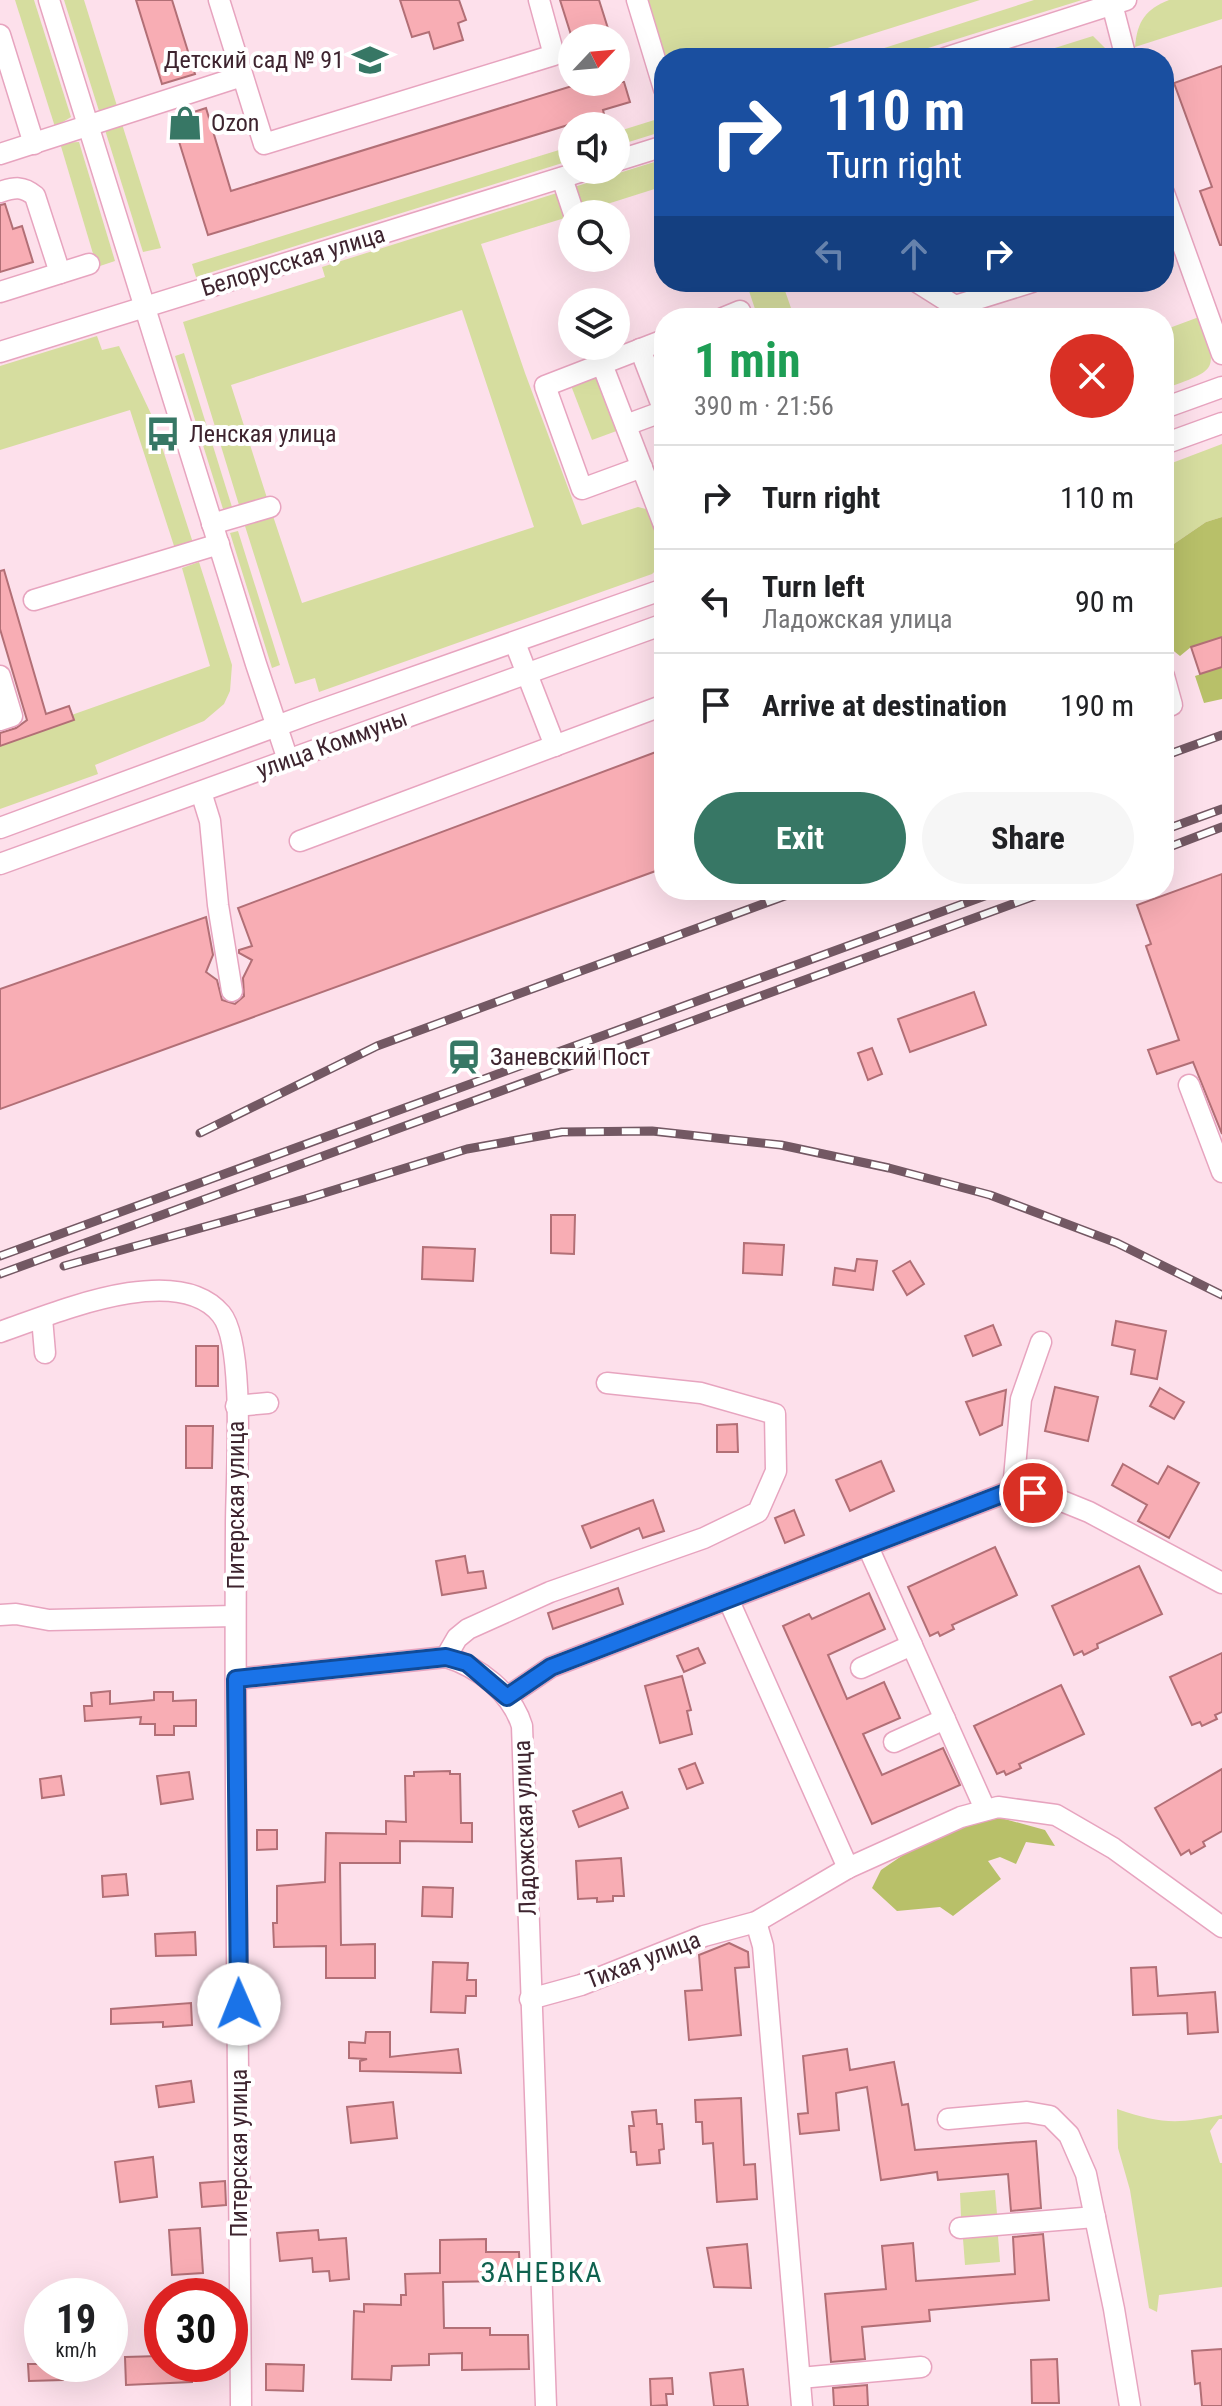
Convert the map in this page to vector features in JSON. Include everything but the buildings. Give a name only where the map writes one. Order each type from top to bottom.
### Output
[{"type":"street","points":[[49,0],[288,760]]},
{"type":"street","points":[[219,0],[264,144],[554,55],[539,0]]},
{"type":"street","points":[[637,0],[654,56]]},
{"type":"street","points":[[976,48],[1119,2],[1125,48]]},
{"type":"street","points":[[0,35],[34,144]]},
{"type":"street","points":[[0,154],[242,76]]},
{"type":"street","points":[[630,157],[654,149]]},
{"type":"street","name":"Белорусская улица","points":[[0,352],[558,179]]},
{"type":"street","points":[[0,192],[15,187],[26,189],[35,196],[60,273]]},
{"type":"street","points":[[1174,221],[1222,354]]},
{"type":"street","points":[[0,292],[89,264]]},
{"type":"street","points":[[933,292],[955,306],[1000,292]]},
{"type":"street","points":[[642,467],[582,489],[545,386],[654,344]]},
{"type":"street","points":[[640,349],[654,385]]},
{"type":"street","points":[[602,364],[642,467],[654,488]]},
{"type":"street","points":[[1174,404],[1222,387]]},
{"type":"street","points":[[626,425],[654,415]]},
{"type":"street","points":[[1174,440],[1222,423]]},
{"type":"street","points":[[212,524],[270,507]]},
{"type":"street","points":[[34,600],[219,544]]},
{"type":"street","name":"улица Коммуны","points":[[0,828],[276,726],[654,593]]},
{"type":"street","name":"улица Коммуны","points":[[0,864],[654,628]]},
{"type":"street","points":[[515,643],[555,746]]},
{"type":"street","points":[[0,676],[12,716],[0,720]]},
{"type":"street","points":[[300,841],[654,709]]},
{"type":"street","points":[[201,792],[210,821],[218,905],[232,991]]},
{"type":"street","points":[[1189,1085],[1222,1172]]},
{"type":"street","name":"Питерская улица","points":[[42,1318],[127,1292],[169,1291],[204,1299],[220,1312],[228,1325],[235,1364],[236,1406],[241,2406]]},
{"type":"street","points":[[0,1332],[42,1318],[45,1353]]},
{"type":"street","points":[[1013,1490],[1021,1399],[1041,1342]]},
{"type":"street","points":[[446,1657],[457,1638],[468,1629],[550,1592],[704,1538],[758,1512],[776,1471],[775,1414],[701,1393],[607,1383]]},
{"type":"street","points":[[236,1406],[268,1403]]},
{"type":"street","points":[[236,1679],[446,1657],[467,1663],[507,1697],[551,1667],[1013,1490],[1052,1497],[1089,1512],[1222,1583]]},
{"type":"street","points":[[868,1547],[985,1809],[998,1807],[1056,1815],[1113,1848],[1222,1927]]},
{"type":"street","points":[[729,1601],[848,1868]]},
{"type":"street","points":[[0,1615],[16,1614],[49,1620],[235,1616]]},
{"type":"street","points":[[861,1668],[912,1645]]},
{"type":"street","name":"Ладожская улица","points":[[507,1697],[517,1710],[522,1726],[546,2406]]},
{"type":"street","points":[[894,1742],[945,1719]]},
{"type":"street","name":"Тихая улица","points":[[530,1999],[581,1985],[704,1936],[756,1922],[848,1868],[985,1809]]},
{"type":"street","points":[[756,1922],[763,1946],[802,2406]]},
{"type":"street","points":[[948,2119],[1027,2112],[1050,2116],[1069,2135],[1086,2174],[1130,2406]]},
{"type":"street","points":[[960,2228],[1095,2217]]},
{"type":"street","points":[[800,2378],[921,2367]]},
{"type":"green space","points":[[15,0],[34,0],[71,117],[55,127]]},
{"type":"green space","points":[[64,0],[84,0],[117,106],[99,111]]},
{"type":"green space","points":[[644,0],[980,0],[828,48],[661,48]]},
{"type":"green space","points":[[1034,0],[1082,0],[928,48],[884,48]]},
{"type":"green space","points":[[1169,0],[1222,0],[1222,19],[1135,47],[1144,17],[1154,7]]},
{"type":"green space","points":[[1093,36],[1105,48],[1055,48]]},
{"type":"green space","points":[[654,120],[654,134],[630,142],[630,128]]},
{"type":"green space","points":[[122,124],[161,248],[143,252],[105,130]]},
{"type":"green space","points":[[79,142],[115,261],[97,267],[60,143]]},
{"type":"green space","points":[[558,150],[558,164],[196,277],[192,264]]},
{"type":"green space","points":[[654,162],[654,189],[620,200],[578,200],[574,187],[584,184],[630,184],[630,170]]},
{"type":"green space","points":[[560,192],[563,200],[558,200],[558,220],[481,244],[582,525],[638,507],[654,511],[654,572],[319,692],[315,678],[295,684],[245,526],[273,516],[302,603],[534,527],[462,310],[231,385],[267,498],[239,505],[183,322],[325,277],[322,267]]},
{"type":"green space","points":[[749,292],[785,292],[791,308],[755,308]]},
{"type":"green space","points":[[1199,317],[1211,359],[1204,372],[1174,385],[1174,326]]},
{"type":"green space","points":[[97,336],[102,350],[119,346],[152,416],[193,543],[175,549],[130,410],[0,450],[0,366]]},
{"type":"green space","points":[[184,353],[232,507],[223,509],[175,356]]},
{"type":"green space","points":[[600,372],[622,429],[592,440],[570,383]]},
{"type":"green space","points":[[1222,444],[1222,517],[1206,522],[1174,544],[1174,462]]},
{"type":"green space","points":[[1222,517],[1222,637],[1191,647],[1180,656],[1174,651],[1174,544],[1206,522]]},
{"type":"green space","points":[[238,531],[280,665],[272,668],[230,533]]},
{"type":"green space","points":[[199,562],[232,665],[230,691],[224,704],[204,721],[95,765],[98,774],[0,809],[0,746],[50,728],[49,723],[210,666],[182,568]]},
{"type":"green space","points":[[1222,667],[1222,699],[1204,703],[1195,676]]},
{"type":"green space","points":[[1001,1818],[1045,1830],[1055,1846],[1026,1842],[1016,1864],[1000,1857],[988,1861],[1001,1879],[953,1916],[940,1907],[897,1911],[872,1888],[881,1870],[909,1851],[964,1824]]},
{"type":"green space","points":[[1117,2109],[1169,2121],[1222,2115],[1210,2131],[1222,2163],[1222,2287],[1159,2295],[1157,2312],[1149,2308],[1130,2190],[1118,2148]]},
{"type":"green space","points":[[995,2190],[997,2214],[961,2217],[960,2193]]},
{"type":"green space","points":[[998,2236],[1000,2262],[965,2265],[963,2239]]},
{"type":"railway","points":[[1174,752],[1222,735]]},
{"type":"railway","points":[[1174,826],[1222,809]]},
{"type":"railway","points":[[1174,845],[1222,827]]},
{"type":"railway","points":[[200,1133],[377,1046],[774,900]]},
{"type":"railway","points":[[0,1256],[974,900]]},
{"type":"railway","points":[[0,1274],[1024,900]]},
{"type":"railway","points":[[64,1266],[305,1199],[467,1149],[562,1132],[652,1131],[781,1145],[889,1168],[990,1195],[1117,1243],[1222,1295]]},
{"type":"place","name":"Детский сад № 91","points":[[370,60]]},
{"type":"place","name":"Ozon","points":[[185,123]]},
{"type":"place","name":"Ленская улица","points":[[163,434]]},
{"type":"place","name":"Заневский Пост","points":[[464,1057]]},
{"type":"district","name":"ЗАНЕВКА","points":[[542,2272]]},
{"type":"route","points":[[239,2004],[236,1679],[446,1657],[467,1663],[507,1697],[551,1667],[1013,1490],[1033,1493]]}]
